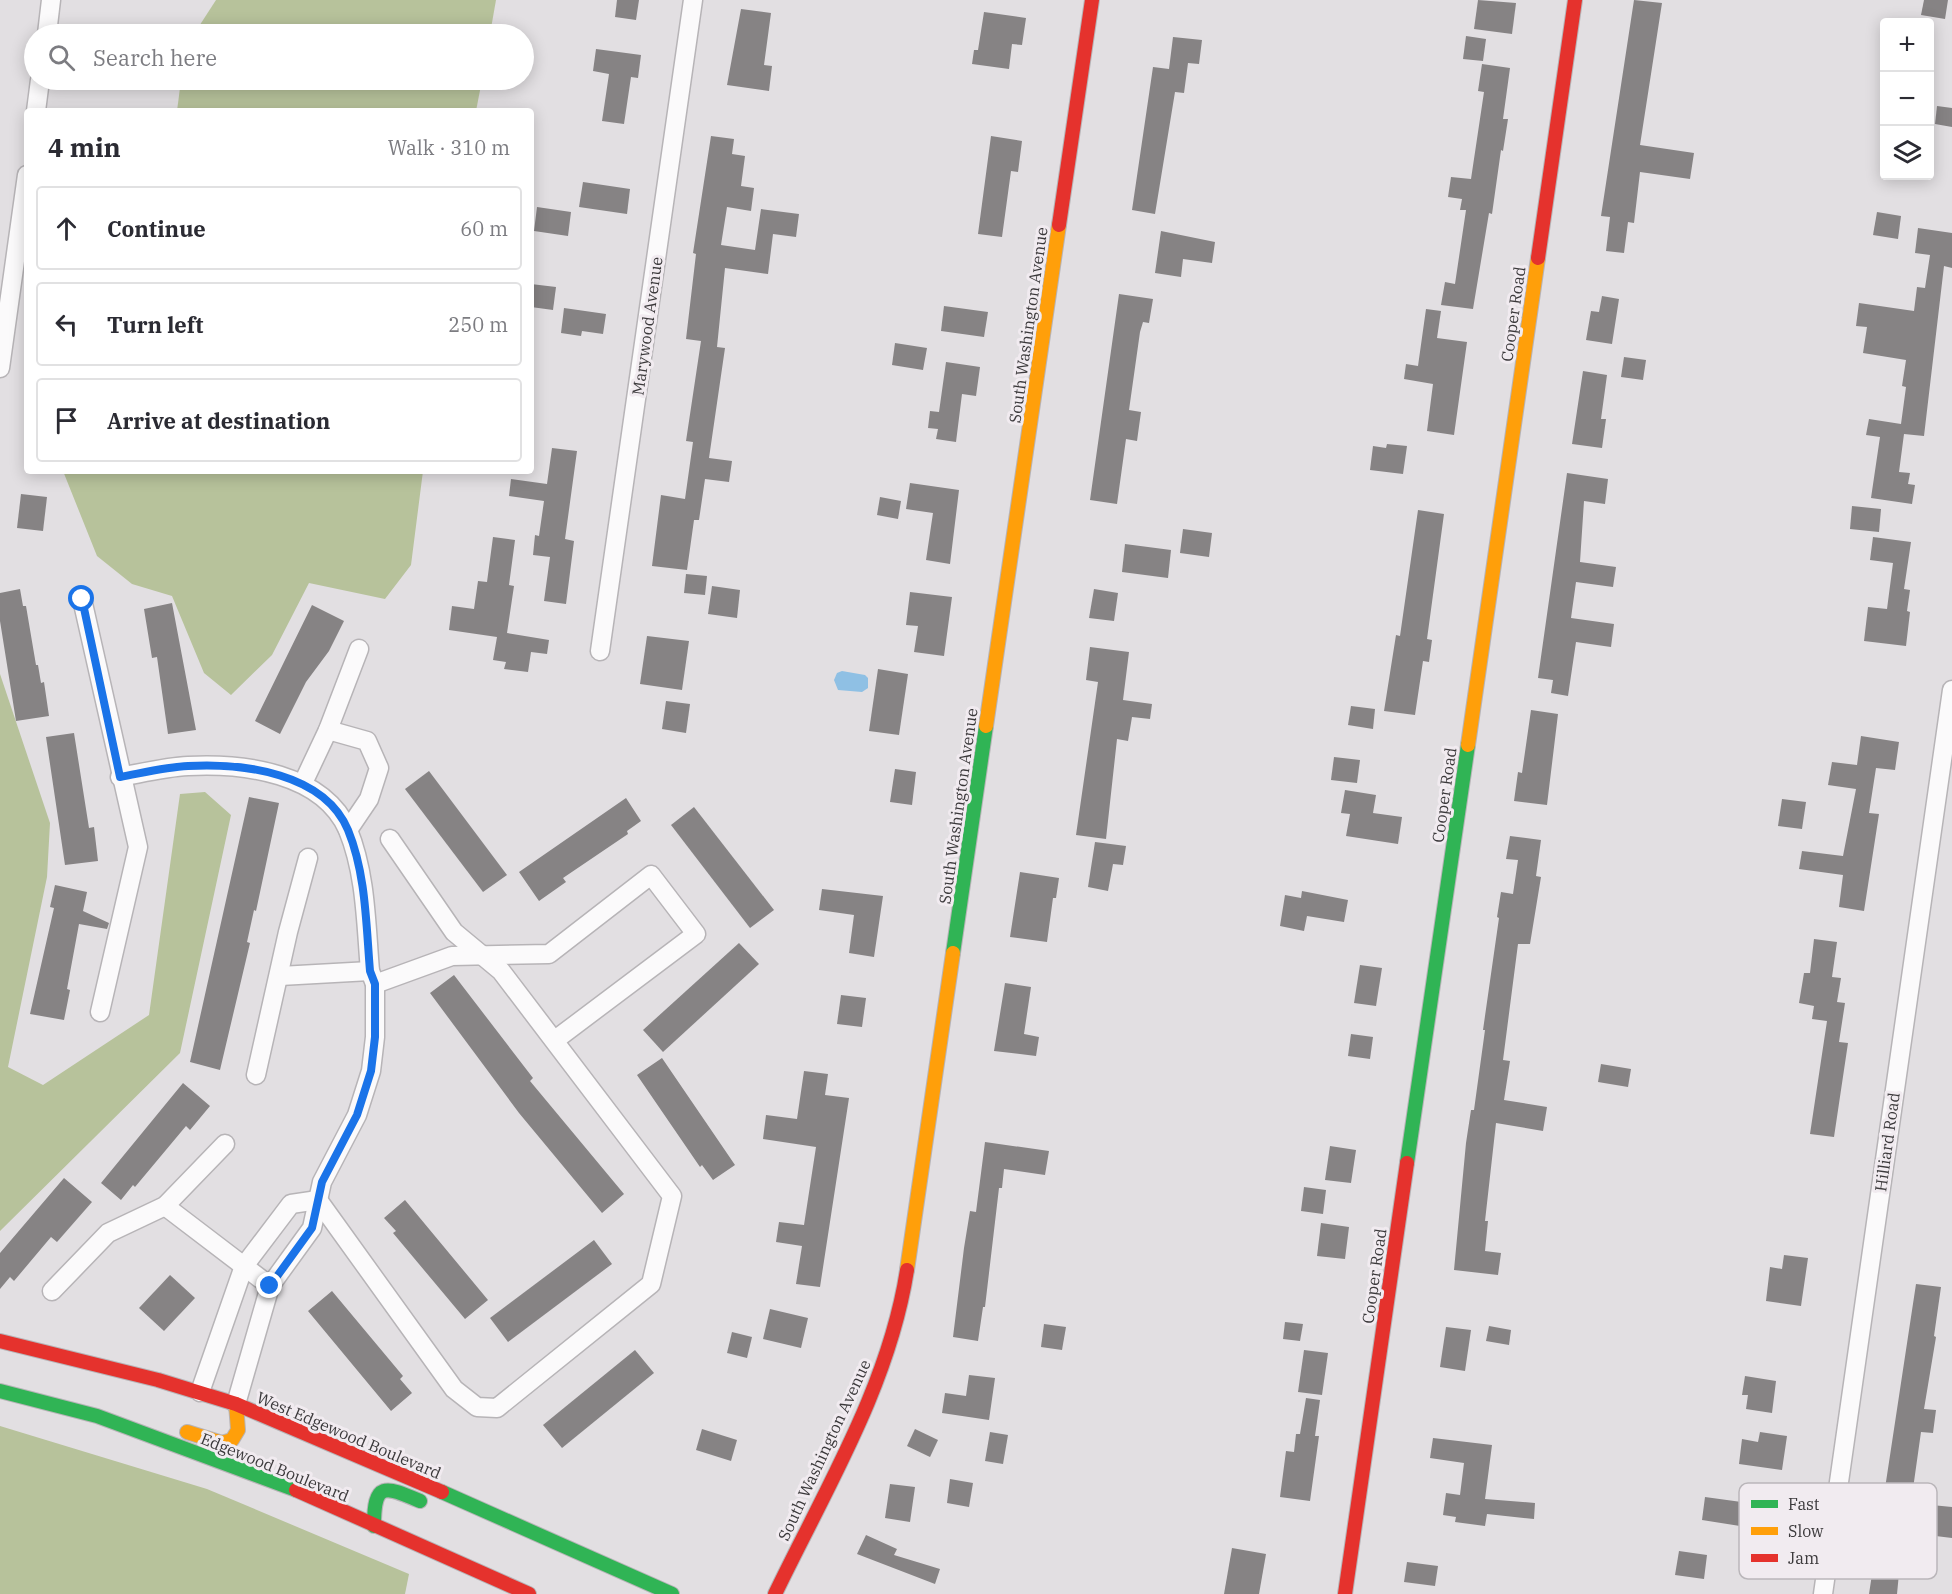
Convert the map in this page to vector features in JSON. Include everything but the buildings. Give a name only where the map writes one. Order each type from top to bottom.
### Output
[{"type":"street","points":[[48,24],[51,0]]},
{"type":"street","name":"Marywood Avenue","points":[[600,651],[693,0]]},
{"type":"street","name":"South Washington Avenue","points":[[775,1594],[870,1398],[891,1342],[906,1274],[1092,0]]},
{"type":"street","name":"Cooper Road","points":[[1345,1594],[1575,0]]},
{"type":"street","points":[[36,108],[39,90]]},
{"type":"street","points":[[0,369],[24,197]]},
{"type":"street","points":[[82,599],[120,777],[138,847],[100,1012]]},
{"type":"street","points":[[303,783],[328,730],[359,649]]},
{"type":"street","name":"Hilliard Road","points":[[1839,1483],[1952,690]]},
{"type":"street","points":[[328,730],[367,741],[379,768],[369,799],[348,830]]},
{"type":"street","points":[[120,777],[188,766],[253,769],[303,783],[330,801],[348,830],[362,878],[372,977],[375,1037],[371,1071],[357,1115],[322,1182],[312,1228],[270,1286],[236,1404],[238,1430],[232,1440],[222,1443],[177,1429]]},
{"type":"street","points":[[318,1200],[454,1389],[477,1407],[497,1408],[651,1284],[672,1196],[501,971],[454,932],[390,839]]},
{"type":"street","points":[[256,1075],[280,976],[288,932],[308,858]]},
{"type":"street","points":[[280,976],[372,977],[452,956],[480,953],[549,954],[651,875],[696,934],[555,1040]]},
{"type":"street","points":[[52,1291],[108,1233],[165,1206],[225,1144]]},
{"type":"street","points":[[200,1392],[244,1266],[291,1204],[318,1200]]},
{"type":"street","points":[[165,1206],[270,1286]]},
{"type":"street","name":"West Edgewood Boulevard","points":[[4,1345],[200,1392],[236,1404],[317,1437],[672,1594]]},
{"type":"street","name":"Edgewood Boulevard","points":[[0,1391],[97,1416],[277,1482],[529,1594]]},
{"type":"street","points":[[97,1416],[122,1412],[155,1422]]},
{"type":"street","points":[[374,1526],[374,1502],[381,1492],[391,1489],[433,1507]]},
{"type":"street","points":[[507,1535],[537,1536]]},
{"type":"street","name":"Hilliard Road","points":[[1823,1594],[1825,1579]]},
{"type":"green space","points":[[216,0],[496,0],[492,24],[200,24]]},
{"type":"green space","points":[[180,90],[480,90],[477,108],[177,108]]},
{"type":"green space","points":[[64,474],[423,474],[411,565],[385,599],[309,583],[272,655],[231,695],[204,673],[172,596],[132,584],[97,556]]},
{"type":"green space","points":[[0,674],[50,823],[47,877],[8,1067],[43,1085],[149,1015],[180,794],[205,792],[231,815],[180,1053],[0,1231]]},
{"type":"green space","points":[[0,1426],[207,1489],[409,1574],[405,1594],[0,1594]]},
{"type":"water","points":[[842,671],[865,675],[868,678],[868,688],[862,692],[838,690],[834,680],[837,673]]},
{"type":"traffic: fast","points":[[953,953],[986,726]]},
{"type":"traffic: fast","points":[[1407,1163],[1468,745]]},
{"type":"traffic: fast","points":[[0,1391],[97,1416],[296,1490]]},
{"type":"traffic: fast","points":[[374,1526],[376,1501],[379,1494],[384,1491],[398,1492],[420,1501]]},
{"type":"traffic: fast","points":[[442,1492],[672,1594]]},
{"type":"traffic: slow","points":[[986,726],[1059,225]]},
{"type":"traffic: slow","points":[[1468,745],[1538,258]]},
{"type":"traffic: slow","points":[[907,1270],[953,953]]},
{"type":"traffic: slow","points":[[187,1432],[222,1443],[232,1440],[238,1430],[236,1404]]},
{"type":"traffic: jam","points":[[1059,225],[1092,0]]},
{"type":"traffic: jam","points":[[1538,258],[1575,0]]},
{"type":"traffic: jam","points":[[1345,1594],[1407,1163]]},
{"type":"traffic: jam","points":[[775,1594],[871,1396],[886,1355],[907,1270]]},
{"type":"traffic: jam","points":[[0,1341],[158,1380],[236,1404],[442,1492]]},
{"type":"traffic: jam","points":[[296,1490],[529,1594]]},
{"type":"route","points":[[82,599],[120,777],[188,766],[253,769],[303,783],[330,801],[348,830],[362,878],[370,971],[375,984],[375,1037],[371,1071],[357,1115],[322,1182],[312,1228],[270,1286]]}]
